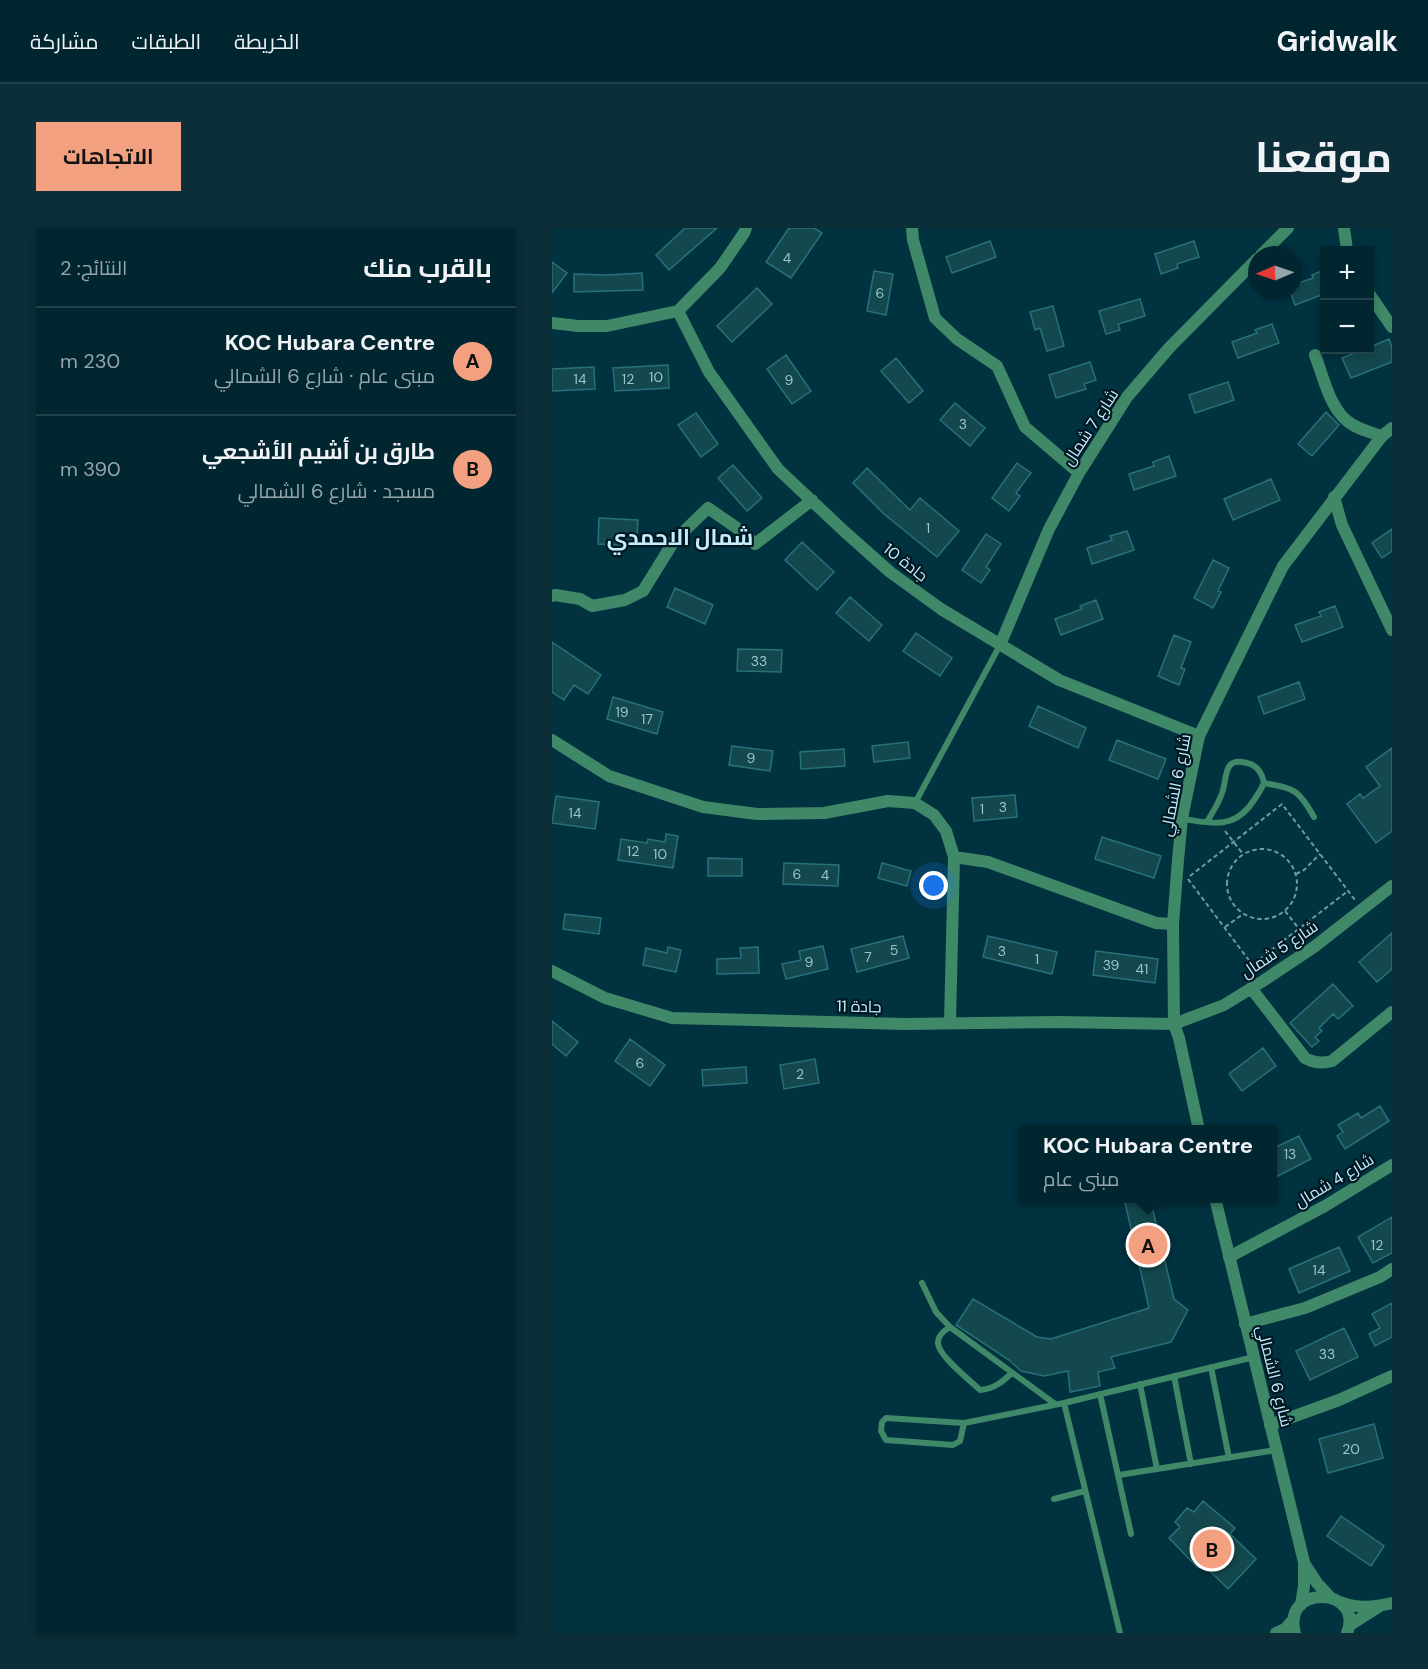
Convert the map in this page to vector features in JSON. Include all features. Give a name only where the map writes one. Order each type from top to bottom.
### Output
[{"type":"street","points":[[552,323],[607,326],[678,311],[720,268],[746,228]]},
{"type":"street","points":[[912,228],[913,240],[935,318],[957,339],[997,366],[1025,427],[1079,473]]},
{"type":"street","points":[[1271,246],[1288,228]]},
{"type":"street","points":[[1344,228],[1346,246]]},
{"type":"street","name":"شارع 7 شمال","points":[[1000,645],[1049,530],[1079,473],[1128,397],[1169,348],[1248,269]]},
{"type":"street","points":[[1373,300],[1392,327]]},
{"type":"street","name":"جادة 10","points":[[678,311],[709,372],[778,469],[890,572],[941,609],[1059,680],[1199,736]]},
{"type":"street","points":[[1315,355],[1333,402],[1346,420],[1359,428],[1382,436]]},
{"type":"street","name":"شارع 6 الشمالي","points":[[1198,1125],[1174,1024],[1173,924],[1182,818],[1199,736],[1282,566],[1382,436],[1392,428]]},
{"type":"street","points":[[1334,497],[1342,525],[1392,630]]},
{"type":"street","points":[[552,596],[580,599],[592,606],[625,600],[642,591],[674,541],[708,508],[755,544],[812,500]]},
{"type":"street","points":[[552,740],[609,776],[703,807],[757,814],[824,813],[888,801],[915,803],[934,815],[946,831],[954,857],[950,1023]]},
{"type":"street","points":[[954,857],[988,862],[1156,923],[1173,924]]},
{"type":"street","name":"شارع 5 شمال","points":[[1174,1024],[1224,1005],[1314,947],[1363,909],[1390,892]]},
{"type":"street","name":"جادة 11","points":[[552,972],[605,998],[672,1018],[905,1024],[1059,1022],[1174,1024]]},
{"type":"street","points":[[1251,988],[1305,1058],[1315,1062],[1332,1061],[1392,1012]]},
{"type":"street","name":"شارع 4 شمال","points":[[1229,1257],[1325,1206],[1392,1165]]},
{"type":"street","name":"شارع 6 الشمالي","points":[[1216,1203],[1304,1562],[1301,1605]]},
{"type":"street","points":[[1245,1324],[1305,1308],[1380,1277],[1392,1269]]},
{"type":"street","points":[[1270,1425],[1339,1400],[1392,1376]]},
{"type":"street","name":"شارع 6 الشمالي","points":[[1304,1562],[1317,1583],[1345,1608],[1349,1616],[1348,1629]]},
{"type":"street","points":[[1276,1633],[1294,1619],[1301,1605],[1319,1596],[1359,1607],[1386,1604]]},
{"type":"street","points":[[1348,1629],[1386,1604]]},
{"type":"street","points":[[1294,1619],[1295,1633]]},
{"type":"lane","points":[[915,803],[1000,645]]},
{"type":"lane","points":[[1182,818],[1207,822],[1221,823],[1236,820],[1242,816],[1260,793],[1264,783],[1260,772],[1251,764],[1239,761],[1231,764],[1226,771],[1223,792],[1207,822]]},
{"type":"lane","points":[[1264,783],[1284,786],[1297,793],[1303,798],[1314,817]]},
{"type":"lane","points":[[922,1283],[936,1312],[950,1327],[1055,1404]]},
{"type":"lane","points":[[950,1327],[942,1332],[938,1342],[941,1353],[980,1390],[1000,1384],[1012,1373]]},
{"type":"lane","points":[[964,1422],[960,1441],[953,1445],[886,1440],[881,1431],[882,1422],[886,1418],[964,1422],[1100,1394],[1254,1357]]},
{"type":"lane","points":[[1211,1367],[1229,1458]]},
{"type":"lane","points":[[1174,1376],[1191,1464]]},
{"type":"lane","points":[[1140,1384],[1157,1469]]},
{"type":"lane","points":[[1100,1394],[1131,1534]]},
{"type":"lane","points":[[1064,1402],[1120,1633]]},
{"type":"lane","points":[[1119,1475],[1276,1450]]},
{"type":"lane","points":[[1054,1498],[1085,1491]]},
{"type":"path","points":[[1263,981],[1253,964],[1187,878],[1282,804],[1363,909]]},
{"type":"path","points":[[1221,823],[1243,854]]},
{"type":"path","points":[[1256,849],[1271,850],[1284,856],[1293,867],[1297,881],[1296,894],[1290,906],[1279,915],[1257,919],[1243,914],[1229,898],[1227,884],[1229,870],[1243,854],[1256,849]]},
{"type":"path","points":[[1296,874],[1304,870],[1320,854]]},
{"type":"path","points":[[1253,964],[1348,890]]},
{"type":"path","points":[[1285,911],[1314,947]]},
{"type":"path","points":[[1225,927],[1243,914]]},
{"type":"building","points":[[685,228],[717,228],[669,270],[656,255]]},
{"type":"building","points":[[789,228],[814,228],[822,233],[791,278],[766,262]]},
{"type":"building","points":[[990,241],[996,257],[952,273],[946,257]]},
{"type":"building","points":[[1194,241],[1199,257],[1177,264],[1178,268],[1161,274],[1155,254]]},
{"type":"building","points":[[552,262],[567,273],[552,293]]},
{"type":"building","points":[[874,271],[893,274],[886,315],[867,311]]},
{"type":"building","points":[[1320,272],[1320,296],[1295,305],[1293,300],[1302,300],[1302,282],[1313,278],[1312,275]]},
{"type":"building","points":[[642,273],[643,290],[574,292],[574,274]]},
{"type":"building","points":[[757,288],[772,304],[732,342],[717,326]]},
{"type":"building","points":[[1140,299],[1145,316],[1118,324],[1120,330],[1106,334],[1099,311]]},
{"type":"building","points":[[1053,306],[1064,346],[1047,351],[1040,328],[1035,330],[1030,312]]},
{"type":"building","points":[[1272,324],[1279,343],[1238,358],[1232,342],[1257,333],[1255,330]]},
{"type":"building","points":[[1389,339],[1392,347],[1392,362],[1351,378],[1342,358],[1352,354],[1374,354],[1374,345]]},
{"type":"building","points":[[786,355],[811,391],[792,404],[767,369]]},
{"type":"building","points":[[896,358],[923,391],[909,403],[881,371]]},
{"type":"building","points":[[1090,362],[1096,380],[1084,384],[1086,389],[1056,398],[1049,375]]},
{"type":"building","points":[[668,365],[669,388],[615,391],[613,368]]},
{"type":"building","points":[[594,367],[595,389],[552,391],[552,369]]},
{"type":"building","points":[[1228,382],[1234,400],[1195,413],[1189,395]]},
{"type":"building","points":[[955,403],[985,428],[970,446],[940,420]]},
{"type":"building","points":[[1326,412],[1339,425],[1312,456],[1298,444]]},
{"type":"building","points":[[696,413],[718,444],[701,457],[678,425]]},
{"type":"building","points":[[1169,456],[1176,476],[1134,490],[1129,474],[1154,466],[1153,462]]},
{"type":"building","points":[[1017,463],[1031,473],[1016,493],[1020,496],[1009,511],[992,498]]},
{"type":"building","points":[[733,465],[762,498],[747,511],[718,478]]},
{"type":"building","points":[[867,468],[910,510],[920,498],[959,531],[937,557],[884,514],[853,483]]},
{"type":"building","points":[[1271,479],[1280,500],[1233,520],[1224,499]]},
{"type":"building","points":[[599,518],[638,520],[636,546],[598,544]]},
{"type":"building","points":[[1392,529],[1392,551],[1382,558],[1372,543]]},
{"type":"building","points":[[1127,531],[1134,550],[1092,564],[1087,548],[1112,540],[1110,536]]},
{"type":"building","points":[[986,534],[1001,544],[986,567],[990,570],[981,583],[962,570]]},
{"type":"building","points":[[802,542],[834,572],[817,590],[785,560]]},
{"type":"building","points":[[1213,560],[1229,568],[1213,608],[1194,598]]},
{"type":"building","points":[[675,588],[713,605],[705,624],[667,607]]},
{"type":"building","points":[[850,597],[882,625],[869,641],[836,613]]},
{"type":"building","points":[[1096,600],[1103,619],[1061,635],[1055,619],[1082,609],[1080,606]]},
{"type":"building","points":[[1335,606],[1343,627],[1302,642],[1295,625],[1321,616],[1319,612]]},
{"type":"building","points":[[916,633],[952,658],[940,676],[903,651]]},
{"type":"building","points":[[1174,635],[1191,642],[1181,668],[1185,669],[1179,685],[1158,676]]},
{"type":"building","points":[[552,642],[601,675],[588,694],[574,685],[564,700],[552,692]]},
{"type":"building","points":[[738,649],[782,650],[781,672],[737,671]]},
{"type":"building","points":[[1299,682],[1305,699],[1264,714],[1258,697]]},
{"type":"building","points":[[613,697],[663,712],[657,734],[607,719]]},
{"type":"building","points":[[1038,706],[1086,728],[1078,748],[1029,726]]},
{"type":"building","points":[[1117,740],[1166,759],[1158,779],[1109,760]]},
{"type":"building","points":[[908,742],[910,758],[874,762],[872,746]]},
{"type":"building","points":[[732,746],[773,751],[770,771],[729,765]]},
{"type":"building","points":[[1392,748],[1392,831],[1376,843],[1347,804],[1360,794],[1363,798],[1380,786],[1366,767]]},
{"type":"building","points":[[844,749],[845,766],[801,769],[800,752]]},
{"type":"building","points":[[1015,795],[1017,817],[974,821],[972,798]]},
{"type":"building","points":[[556,796],[599,802],[595,829],[552,823]]},
{"type":"building","points":[[666,834],[678,836],[673,868],[618,860],[621,839],[647,843],[648,839],[665,842]]},
{"type":"building","points":[[1102,837],[1161,856],[1154,878],[1095,859]]},
{"type":"building","points":[[708,858],[742,859],[742,876],[708,876]]},
{"type":"building","points":[[784,863],[839,865],[838,886],[783,884]]},
{"type":"building","points":[[882,863],[911,871],[907,886],[878,878]]},
{"type":"building","points":[[565,914],[601,918],[599,934],[563,929]]},
{"type":"building","points":[[1392,933],[1392,969],[1377,982],[1359,962]]},
{"type":"building","points":[[903,936],[909,958],[857,972],[851,949]]},
{"type":"building","points":[[988,936],[1057,952],[1052,974],[983,957]]},
{"type":"building","points":[[823,946],[828,969],[786,979],[782,964],[801,960],[799,951]]},
{"type":"building","points":[[668,947],[681,950],[676,972],[643,965],[646,948],[667,953]]},
{"type":"building","points":[[758,947],[759,973],[717,974],[717,959],[741,958],[740,948]]},
{"type":"building","points":[[1096,951],[1158,959],[1155,983],[1093,975]]},
{"type":"building","points":[[1333,984],[1353,1006],[1338,1019],[1333,1014],[1319,1028],[1322,1031],[1315,1037],[1319,1041],[1312,1047],[1290,1023]]},
{"type":"building","points":[[552,1021],[578,1042],[566,1056],[552,1044]]},
{"type":"building","points":[[630,1039],[665,1065],[650,1086],[615,1061]]},
{"type":"building","points":[[1263,1048],[1276,1066],[1242,1091],[1229,1074]]},
{"type":"building","points":[[815,1059],[819,1083],[784,1089],[780,1065]]},
{"type":"building","points":[[746,1067],[747,1083],[703,1086],[702,1070]]},
{"type":"building","points":[[1380,1106],[1389,1121],[1345,1149],[1337,1136],[1343,1132],[1338,1125],[1358,1113],[1361,1118]]},
{"type":"building","points":[[1299,1136],[1311,1159],[1277,1176],[1277,1147]]},
{"type":"building","points":[[1125,1203],[1151,1203],[1174,1299],[1188,1310],[1171,1342],[1111,1357],[1115,1368],[1098,1372],[1100,1386],[1070,1392],[1068,1371],[1044,1376],[1021,1371],[1009,1360],[956,1325],[973,1299],[1037,1337],[1051,1339],[1149,1308]]},
{"type":"building","points":[[1392,1217],[1392,1253],[1373,1263],[1358,1237]]},
{"type":"building","points":[[1339,1247],[1350,1271],[1299,1293],[1289,1269]]},
{"type":"building","points":[[1392,1303],[1392,1337],[1375,1346],[1369,1334],[1380,1328],[1372,1314]]},
{"type":"building","points":[[1344,1328],[1358,1357],[1310,1380],[1296,1351]]},
{"type":"building","points":[[1374,1424],[1383,1458],[1328,1473],[1319,1439]]},
{"type":"building","points":[[1203,1501],[1235,1528],[1230,1534],[1256,1559],[1228,1589],[1202,1563],[1198,1568],[1169,1538],[1180,1527],[1175,1522],[1187,1508],[1194,1512]]},
{"type":"building","points":[[1341,1516],[1384,1546],[1371,1566],[1327,1536]]},
{"type":"place","name":"KOC Hubara Centre","points":[[1148,1245]]},
{"type":"place","name":"طارق بن أشيم الأشجعي","points":[[1212,1549]]},
{"type":"district","name":"شمال الاحمدي","points":[[680,537]]}]
